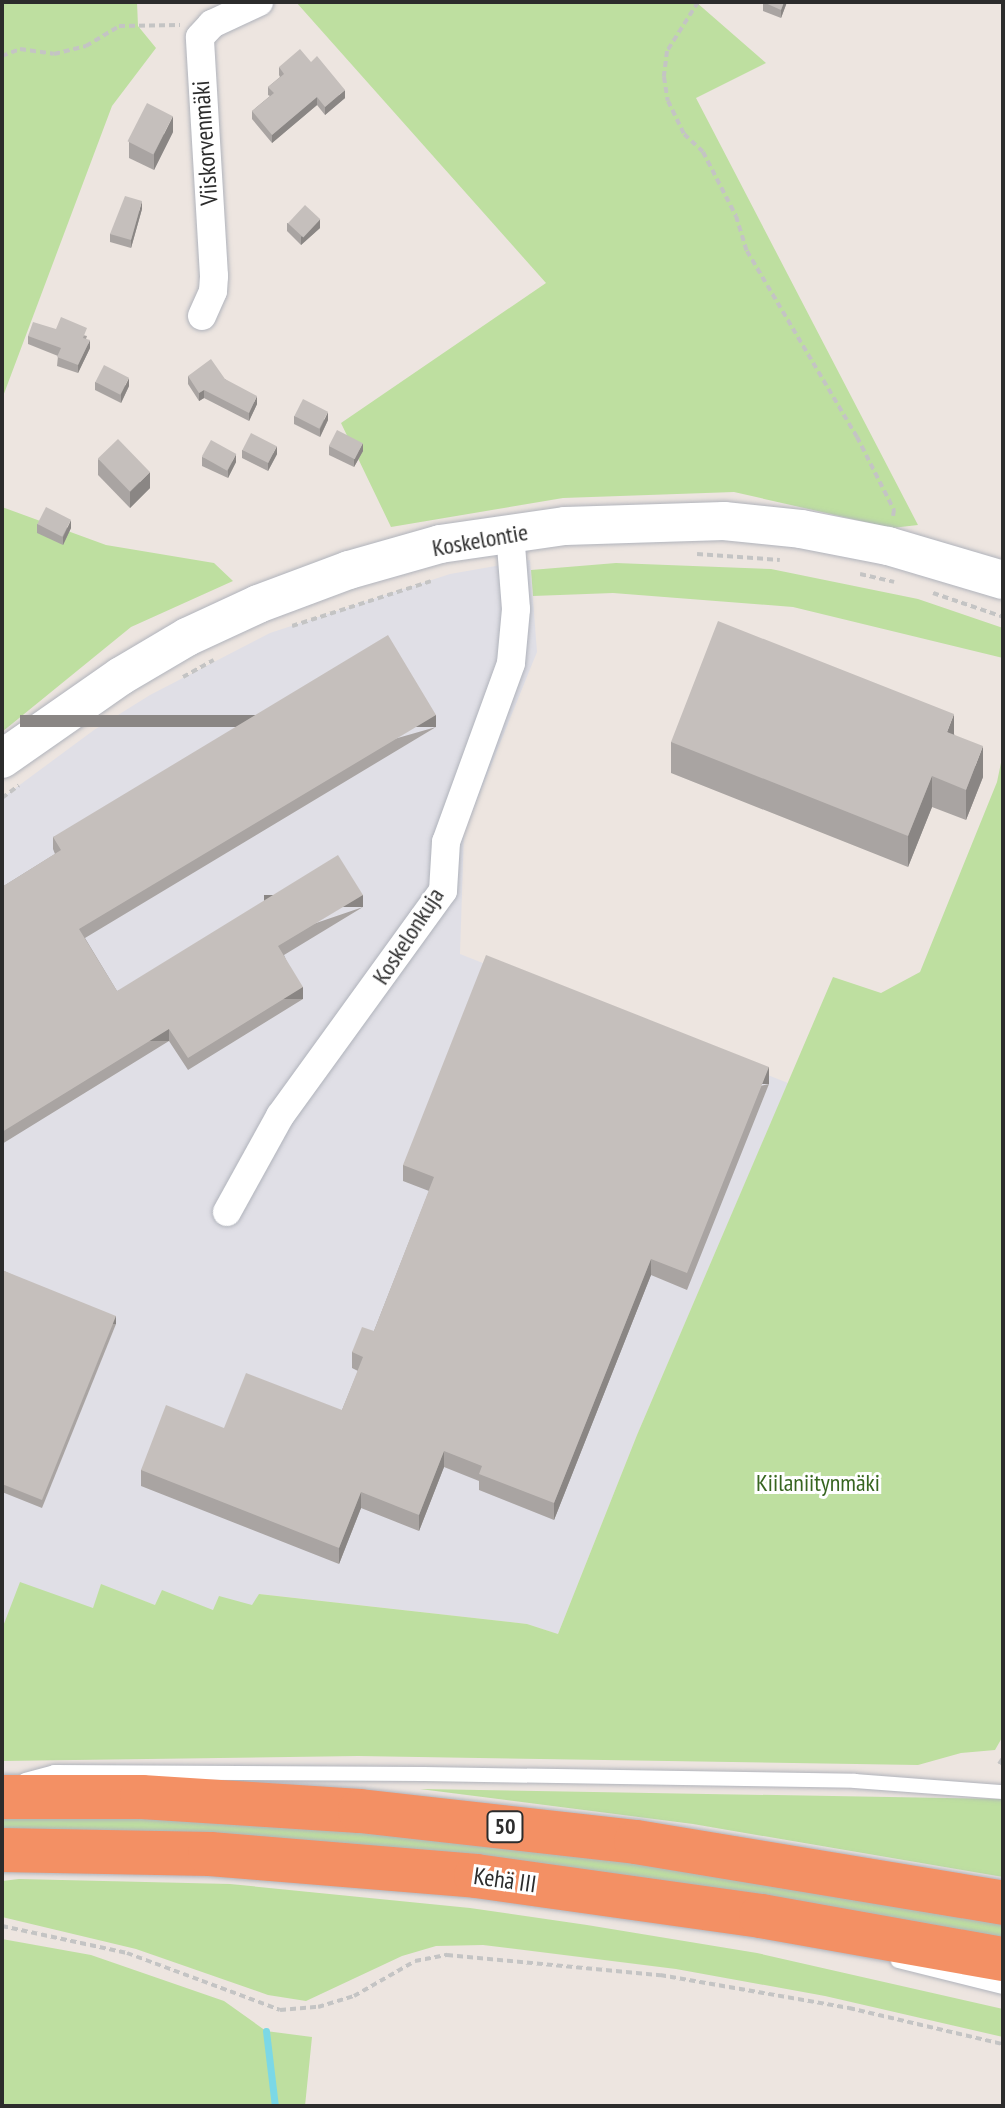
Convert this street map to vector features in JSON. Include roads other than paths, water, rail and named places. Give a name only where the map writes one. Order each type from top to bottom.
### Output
[{"type":"highway","name":"50","points":[[2,1797],[142,1797],[360,1811],[636,1842],[1003,1903]]},
{"type":"highway","name":"Kehä III","points":[[2,1850],[210,1854],[476,1876],[761,1916],[1003,1959]]},
{"type":"main road","name":"Koskelontie","points":[[13,770],[121,676],[187,637],[258,604],[349,570],[440,544],[609,523],[724,521],[801,529],[891,564],[1003,580]]},
{"type":"street","name":"Viiskorvenmäki","points":[[202,316],[213,291],[200,37],[206,28],[259,2]]},
{"type":"street","name":"Koskelonkuja","points":[[227,1212],[280,1116],[443,891],[446,842],[511,663],[516,609],[510,533]]},
{"type":"lane","points":[[2,1787],[54,1772],[855,1781],[1003,1792]]},
{"type":"lane","points":[[761,1916],[865,1950]]},
{"type":"lane","points":[[880,1955],[1003,1987]]},
{"type":"waterway","points":[[266,2031],[275,2106]]},
{"type":"park label","name":"Kiilaniitynmäki","points":[[818,1483]]}]
